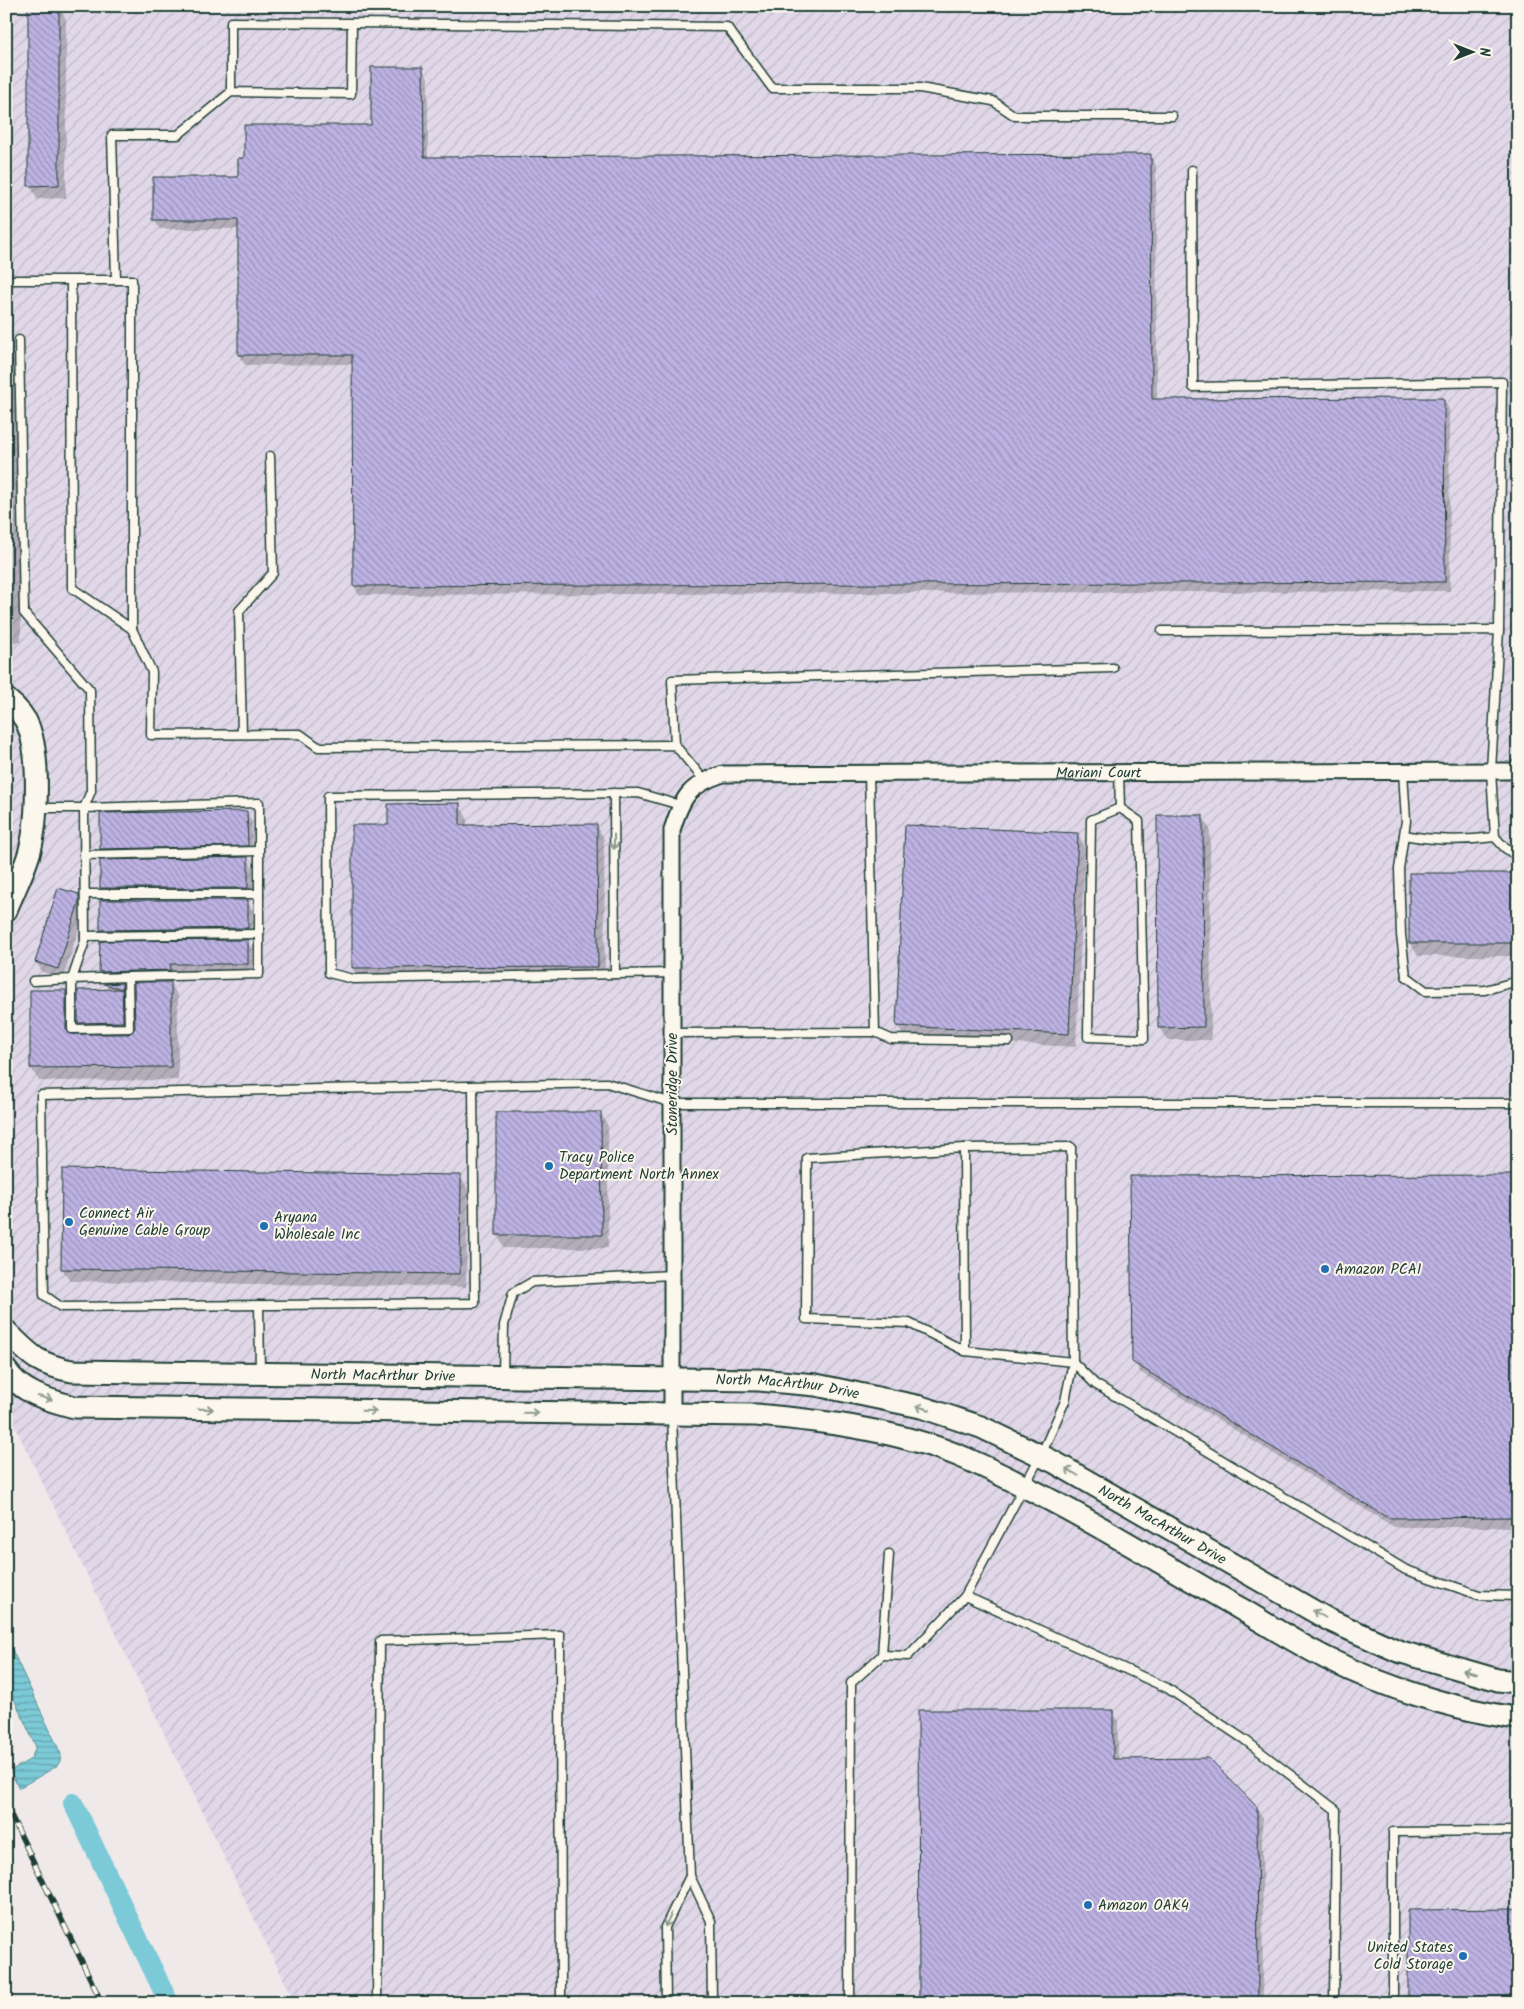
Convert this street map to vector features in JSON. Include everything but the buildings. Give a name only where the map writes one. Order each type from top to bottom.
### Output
[{"type":"main road","points":[[6,699],[19,710],[29,728],[35,754],[36,808],[29,856],[6,910]]},
{"type":"main road","name":"North MacArthur Drive","points":[[6,1331],[31,1356],[50,1366],[72,1371],[672,1377],[816,1385],[921,1407],[981,1427],[1041,1455],[1329,1620],[1398,1651],[1498,1680],[1518,1682]]},
{"type":"main road","name":"North MacArthur Drive","points":[[6,1370],[10,1377],[35,1396],[74,1407],[756,1416],[813,1420],[906,1438],[966,1458],[1026,1487],[1328,1659],[1399,1688],[1493,1715],[1518,1718]]},
{"type":"street","name":"Mariani Court","points":[[698,784],[723,774],[1515,770]]},
{"type":"street","name":"Stoneridge Drive","points":[[672,1414],[672,830],[680,805],[698,784]]},
{"type":"lane","points":[[231,92],[231,22],[727,27],[772,88],[920,88],[993,101],[1015,116],[1172,116]]},
{"type":"lane","points":[[116,280],[112,135],[178,135],[231,92],[351,94],[352,23]]},
{"type":"lane","points":[[1192,170],[1193,388],[1502,382],[1499,630],[1491,771],[1495,837],[1505,848],[1518,857]]},
{"type":"lane","points":[[6,280],[132,280],[132,629],[152,672],[151,735],[300,734],[318,747],[675,744]]},
{"type":"lane","points":[[71,280],[72,588],[132,629]]},
{"type":"lane","points":[[19,340],[24,612],[90,690],[91,791],[84,808],[85,936],[72,980],[72,1028],[129,1028],[128,977]]},
{"type":"lane","points":[[242,734],[239,611],[273,573],[270,456]]},
{"type":"lane","points":[[1162,631],[1499,630]]},
{"type":"lane","points":[[698,784],[675,744],[672,680],[1113,668]]},
{"type":"lane","points":[[1403,771],[1406,821],[1399,869],[1401,935],[1406,976],[1426,991],[1485,990],[1518,981]]},
{"type":"lane","points":[[1119,772],[1120,808]]},
{"type":"lane","points":[[869,773],[875,1032]]},
{"type":"lane","points":[[614,793],[615,974]]},
{"type":"lane","points":[[672,973],[353,979],[329,973],[328,796],[638,793],[680,805]]},
{"type":"lane","points":[[33,981],[259,974],[259,803],[36,808]]},
{"type":"lane","points":[[1120,808],[1139,821],[1144,1039],[1088,1037],[1091,820],[1120,808]]},
{"type":"lane","points":[[1404,835],[1431,840],[1461,841],[1495,837]]},
{"type":"lane","points":[[84,854],[259,851]]},
{"type":"lane","points":[[85,894],[259,894]]},
{"type":"lane","points":[[85,936],[259,934]]},
{"type":"lane","points":[[672,1033],[875,1032],[891,1039],[1008,1041]]},
{"type":"lane","points":[[473,1086],[476,1304],[62,1308],[44,1295],[41,1095],[607,1083],[672,1103],[1518,1103]]},
{"type":"lane","points":[[882,1655],[908,1656],[965,1596],[1026,1487],[1065,1401],[1072,1362],[1071,1147],[964,1148],[807,1158],[806,1319],[908,1323],[965,1351],[1072,1362],[1095,1384],[1406,1570],[1479,1595],[1518,1596]]},
{"type":"lane","points":[[964,1148],[965,1351]]},
{"type":"lane","points":[[503,1376],[504,1325],[513,1293],[532,1282],[672,1275]]},
{"type":"lane","points":[[259,1306],[260,1374]]},
{"type":"lane","points":[[672,1414],[690,1876],[711,1921],[712,2003]]},
{"type":"lane","points":[[850,2003],[851,1683],[882,1655],[889,1554]]},
{"type":"lane","points":[[965,1596],[1167,1688],[1246,1740],[1336,1810],[1334,2003]]},
{"type":"lane","points":[[377,2003],[380,1641],[560,1635],[561,2003]]},
{"type":"lane","points":[[1393,2003],[1393,1832],[1518,1831]]},
{"type":"lane","points":[[666,2003],[665,1927],[690,1876]]},
{"type":"shaded area","points":[[6,6],[1518,6],[1518,2003],[295,2003],[6,1408]]},
{"type":"water","points":[[6,1637],[61,1754],[57,1766],[19,1788],[10,1771],[31,1759],[36,1747],[6,1681]]},
{"type":"waterway","points":[[73,1803],[169,2003]]},
{"type":"railway","points":[[6,1805],[102,2003]]},
{"type":"place","name":"Tracy Police Department North Annex","points":[[549,1166]]},
{"type":"place","name":"Connect Air Genuine Cable Group","points":[[69,1222]]},
{"type":"place","name":"Aryana Wholesale Inc","points":[[264,1226]]},
{"type":"place","name":"Amazon PCA1","points":[[1325,1269]]},
{"type":"place","name":"Amazon OAK4","points":[[1088,1905]]},
{"type":"place","name":"United States Cold Storage","points":[[1463,1956]]}]
